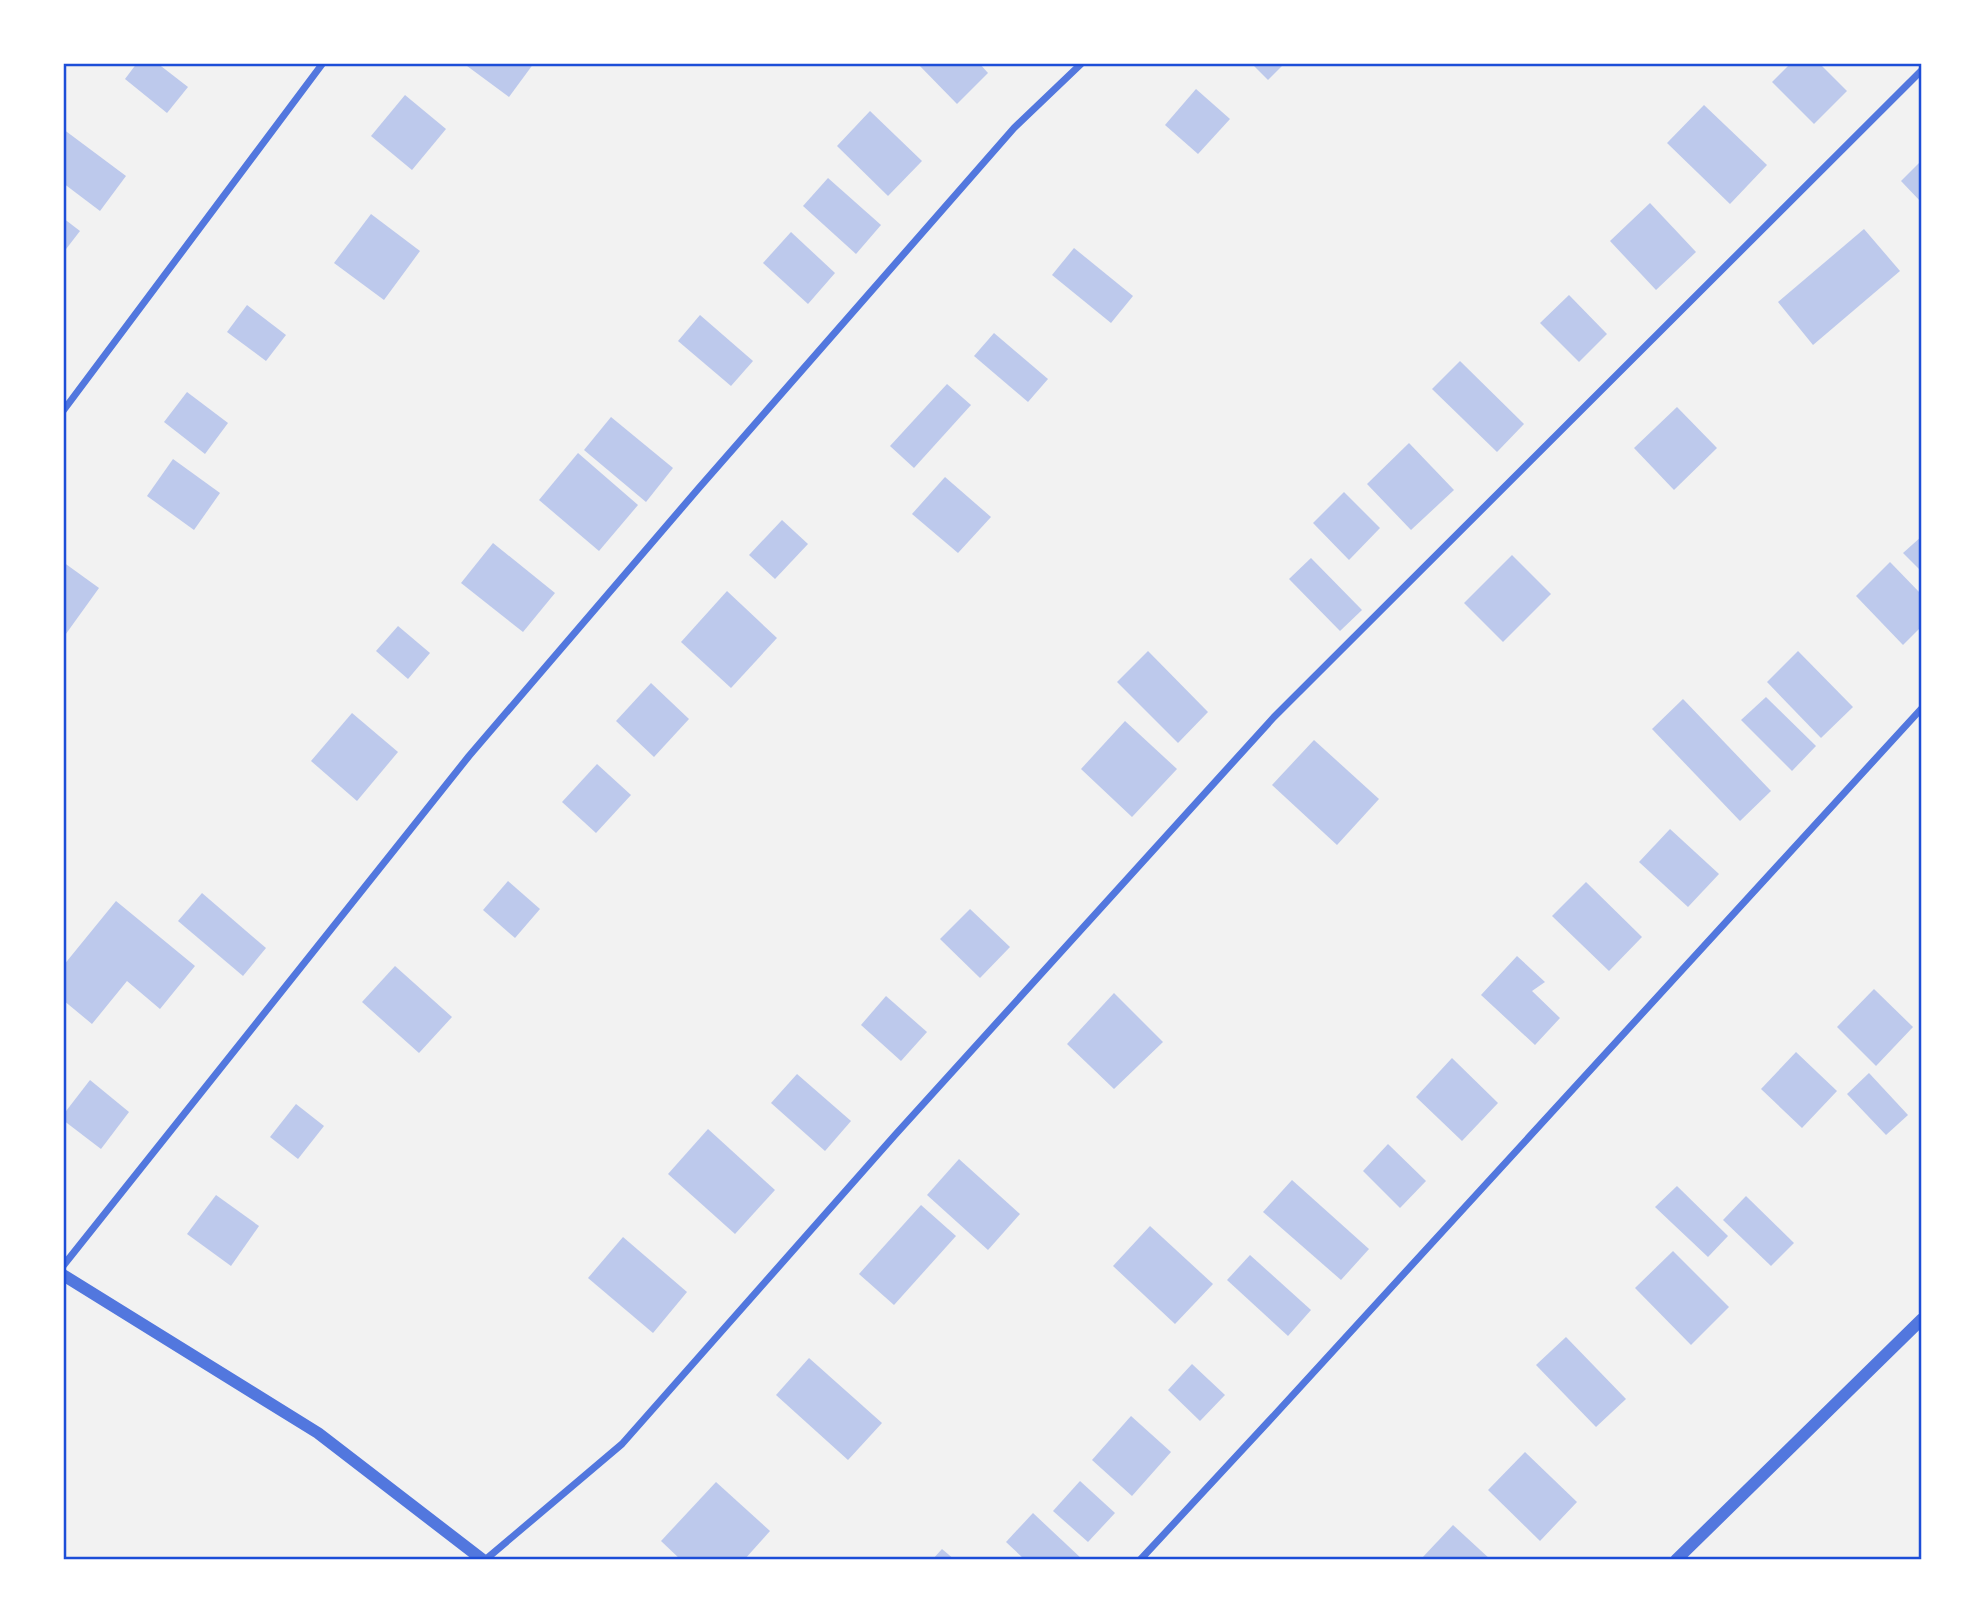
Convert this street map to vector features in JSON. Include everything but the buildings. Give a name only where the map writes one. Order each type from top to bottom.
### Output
[{"type":"street","points":[[63,411],[323,63]]},
{"type":"street","points":[[63,1266],[469,756],[1014,128],[1083,63]]},
{"type":"street","points":[[63,1275],[318,1433],[484,1560],[622,1444],[895,1135],[1274,717],[1922,70]]},
{"type":"street","points":[[1140,1560],[1922,708]]},
{"type":"street","points":[[1676,1560],[1922,1319]]}]
